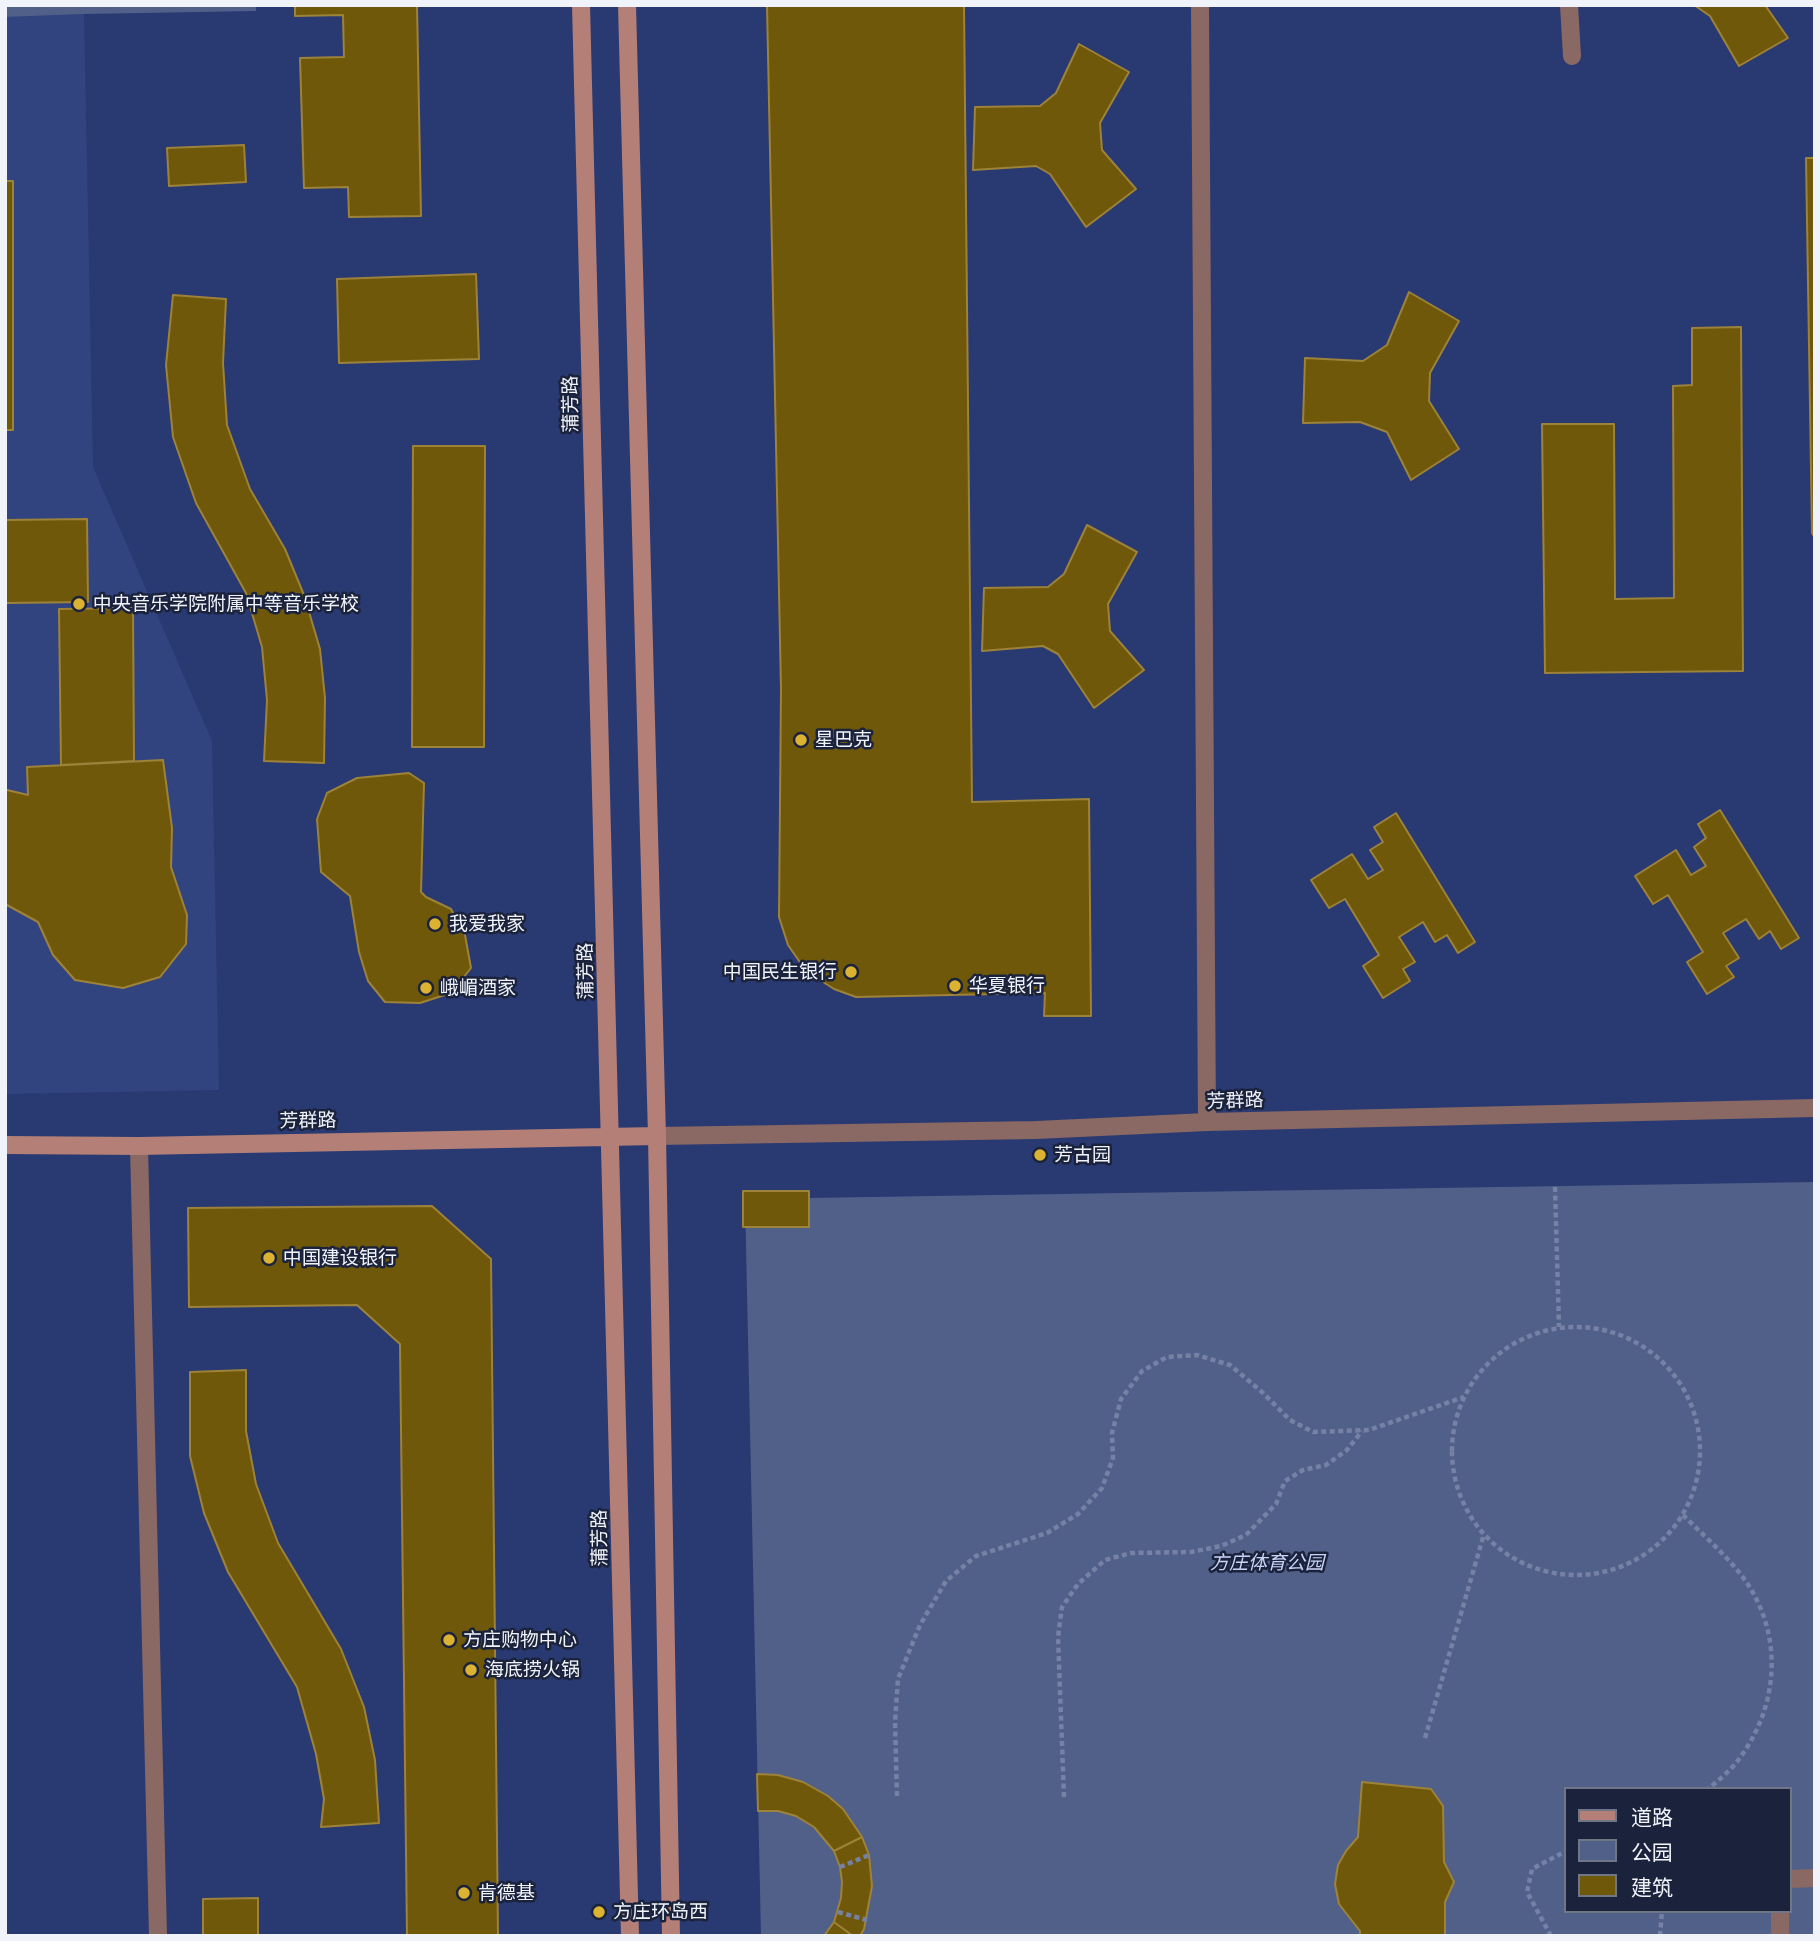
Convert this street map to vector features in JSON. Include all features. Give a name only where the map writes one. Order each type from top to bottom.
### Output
[{"type":"street","name":"蒲芳路","points":[[581,5],[630,1936]]},
{"type":"street","points":[[627,5],[657,1136],[671,1936]]},
{"type":"street","points":[[1200,5],[1207,1122]]},
{"type":"street","points":[[1569,5],[1572,56]]},
{"type":"street","name":"芳群路","points":[[5,1145],[139,1146],[1035,1130],[1207,1122],[1815,1108]]},
{"type":"street","points":[[139,1146],[158,1936]]},
{"type":"street","points":[[1792,1879],[1815,1878]]},
{"type":"street","points":[[1780,1913],[1780,1936]]},
{"type":"path","points":[[1555,1186],[1559,1327]]},
{"type":"path","points":[[1559,1327],[1594,1328],[1628,1338],[1653,1353],[1678,1381],[1695,1414],[1700,1443],[1698,1473],[1689,1502],[1670,1532],[1656,1547],[1628,1563],[1599,1573],[1557,1574],[1536,1569],[1500,1549],[1471,1518],[1455,1479],[1453,1437],[1457,1416],[1464,1397],[1481,1371],[1504,1350],[1537,1333],[1559,1327]]},
{"type":"path","points":[[897,1796],[895,1722],[898,1679],[920,1625],[946,1581],[976,1556],[1047,1533],[1078,1514],[1102,1488],[1113,1458],[1112,1433],[1121,1399],[1142,1371],[1167,1357],[1197,1355],[1230,1365],[1290,1420],[1312,1432],[1363,1430],[1464,1397]]},
{"type":"path","points":[[1064,1797],[1058,1637],[1062,1607],[1078,1584],[1105,1560],[1131,1553],[1191,1552],[1221,1546],[1246,1535],[1276,1504],[1284,1481],[1303,1470],[1326,1465],[1347,1450],[1363,1430]]},
{"type":"path","points":[[1682,1514],[1742,1576],[1760,1606],[1772,1646],[1771,1686],[1756,1733],[1738,1761],[1710,1787]]},
{"type":"path","points":[[1425,1738],[1484,1534]]},
{"type":"path","points":[[1551,1936],[1527,1892],[1532,1869],[1564,1852]]},
{"type":"path","points":[[840,1867],[869,1855]]},
{"type":"path","points":[[838,1912],[867,1920]]},
{"type":"path","points":[[1660,1936],[1662,1913]]},
{"type":"shaded area","name":"中央音乐学院附属中等音乐学校","points":[[84,14],[93,467],[212,741],[219,1090],[5,1094],[5,17]]},
{"type":"green space","points":[[5,5],[256,5],[256,11],[5,17]]},
{"type":"green space","name":"方庄体育公园","points":[[1815,1182],[1815,1936],[761,1936],[745,1199]]},
{"type":"building","points":[[295,5],[417,5],[421,216],[349,217],[348,187],[304,188],[300,58],[344,57],[343,15],[295,16]]},
{"type":"building","points":[[767,5],[964,5],[972,802],[1089,799],[1091,1016],[1044,1016],[1045,993],[856,997],[834,989],[806,971],[788,945],[779,917],[781,689]]},
{"type":"building","points":[[1694,5],[1765,5],[1788,38],[1739,66],[1710,16]]},
{"type":"building","points":[[1079,44],[1129,72],[1100,123],[1102,150],[1136,189],[1086,227],[1050,174],[1036,166],[973,170],[975,107],[1040,106],[1056,93]]},
{"type":"building","points":[[244,145],[246,182],[169,186],[167,148]]},
{"type":"building","points":[[1806,158],[1815,158],[1815,538],[1812,533]]},
{"type":"building","points":[[5,181],[13,181],[13,430],[5,430]]},
{"type":"building","points":[[476,274],[479,359],[339,363],[337,279]]},
{"type":"building","points":[[1409,292],[1459,321],[1430,373],[1429,401],[1459,449],[1411,480],[1387,432],[1360,422],[1303,423],[1305,358],[1363,361],[1387,345]]},
{"type":"building","points":[[173,295],[226,299],[223,363],[227,425],[250,489],[285,549],[304,595],[320,649],[325,698],[324,763],[264,761],[267,700],[262,647],[246,593],[196,503],[173,437],[166,365]]},
{"type":"building","points":[[1741,327],[1743,671],[1545,673],[1542,424],[1614,424],[1615,599],[1674,598],[1673,386],[1692,385],[1692,328]]},
{"type":"building","points":[[413,446],[485,446],[484,747],[412,747]]},
{"type":"building","points":[[87,519],[88,602],[5,603],[5,520]]},
{"type":"building","points":[[1087,525],[1137,552],[1108,604],[1110,631],[1144,670],[1094,708],[1058,654],[1043,646],[982,651],[984,588],[1048,587],[1064,574]]},
{"type":"building","points":[[133,608],[134,761],[61,765],[59,609]]},
{"type":"building","points":[[163,760],[172,828],[171,867],[187,915],[186,944],[160,977],[123,988],[75,980],[53,955],[38,922],[5,904],[5,792],[7,790],[28,795],[27,767]]},
{"type":"building","points":[[409,773],[424,783],[421,892],[451,909],[465,935],[471,968],[451,993],[420,1003],[385,1002],[368,981],[359,952],[350,896],[321,872],[317,819],[327,793],[357,778]]},
{"type":"building","points":[[1720,810],[1799,938],[1781,949],[1770,931],[1759,939],[1746,919],[1723,933],[1739,958],[1726,966],[1734,977],[1707,994],[1687,962],[1703,952],[1668,895],[1653,904],[1635,876],[1676,850],[1691,875],[1706,866],[1694,847],[1706,838],[1698,824]]},
{"type":"building","points":[[1396,813],[1475,942],[1458,953],[1447,935],[1435,942],[1423,922],[1399,937],[1415,962],[1403,969],[1410,981],[1383,998],[1363,966],[1379,955],[1345,899],[1329,908],[1311,880],[1352,854],[1368,879],[1383,870],[1370,850],[1383,842],[1374,827]]},
{"type":"building","points":[[743,1191],[809,1191],[809,1227],[743,1227]]},
{"type":"building","name":"方庄购物中心","points":[[432,1206],[491,1259],[498,1936],[407,1936],[400,1344],[357,1305],[189,1307],[188,1208]]},
{"type":"building","points":[[246,1370],[246,1431],[256,1484],[278,1543],[341,1649],[364,1707],[375,1760],[379,1823],[321,1827],[324,1799],[316,1754],[297,1687],[228,1572],[204,1513],[190,1456],[190,1372]]},
{"type":"building","points":[[757,1774],[778,1775],[803,1782],[828,1796],[843,1809],[862,1837],[834,1851],[814,1827],[796,1816],[778,1811],[758,1811]]},
{"type":"building","points":[[1362,1782],[1431,1789],[1443,1806],[1444,1862],[1454,1882],[1445,1902],[1445,1936],[1360,1936],[1360,1931],[1339,1904],[1335,1884],[1338,1865],[1358,1837]]},
{"type":"building","points":[[862,1837],[869,1855],[872,1886],[864,1929],[860,1936],[853,1936],[834,1922],[841,1898],[842,1882],[834,1851]]},
{"type":"building","points":[[258,1898],[258,1936],[203,1936],[203,1899]]},
{"type":"building","points":[[834,1922],[853,1936],[824,1936]]},
{"type":"place","name":"中央音乐学院附属中等音乐学校","points":[[79,604]]},
{"type":"place","name":"星巴克","points":[[801,740]]},
{"type":"place","name":"我爱我家","points":[[435,924]]},
{"type":"place","name":"中国民生银行","points":[[851,972]]},
{"type":"place","name":"华夏银行","points":[[955,986]]},
{"type":"place","name":"峨嵋酒家","points":[[426,988]]},
{"type":"place","name":"芳古园","points":[[1040,1155]]},
{"type":"place","name":"中国建设银行","points":[[269,1258]]},
{"type":"place","name":"方庄购物中心","points":[[449,1640]]},
{"type":"place","name":"海底捞火锅","points":[[471,1670]]},
{"type":"place","name":"肯德基","points":[[464,1893]]},
{"type":"place","name":"方庄环岛西","points":[[599,1912]]}]
